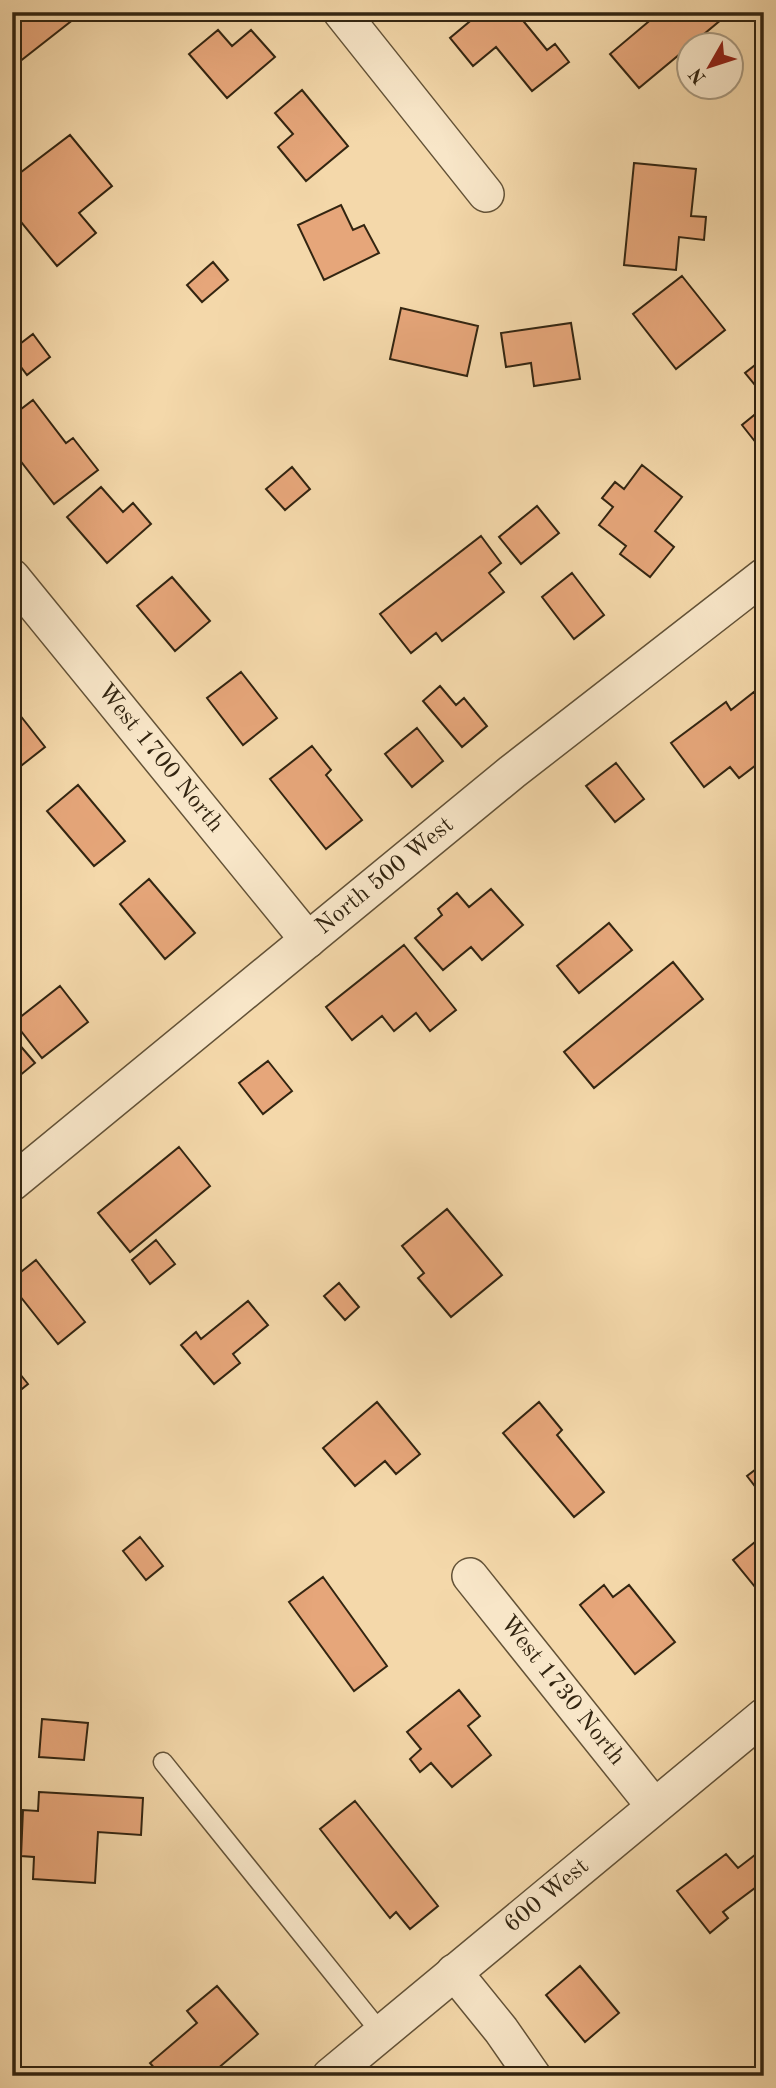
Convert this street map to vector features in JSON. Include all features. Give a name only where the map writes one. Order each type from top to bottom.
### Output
[{"type":"street","points":[[341,12],[486,194]]},
{"type":"street","name":"North 500 West","points":[[12,1183],[512,772],[764,576]]},
{"type":"street","name":"West 1700 North","points":[[12,577],[309,940]]},
{"type":"street","name":"West 1730 North","points":[[470,1576],[654,1806]]},
{"type":"street","name":"600 West","points":[[330,2076],[764,1716]]},
{"type":"street","points":[[454,1972],[501,2029],[533,2076]]},
{"type":"lane","points":[[163,1762],[383,2034]]},
{"type":"building","points":[[77,12],[79,15],[14,66],[12,13]]},
{"type":"building","points":[[481,12],[516,12],[547,50],[555,44],[569,62],[532,91],[496,47],[473,66],[450,38]]},
{"type":"building","points":[[660,12],[717,12],[722,19],[706,32],[674,32],[674,59],[639,88],[610,54]]},
{"type":"building","points":[[218,30],[232,46],[251,30],[275,57],[227,98],[189,54]]},
{"type":"building","points":[[302,90],[348,146],[306,181],[278,147],[293,134],[275,113]]},
{"type":"building","points":[[70,135],[112,186],[79,213],[96,233],[57,266],[12,211],[12,179]]},
{"type":"building","points":[[634,163],[696,169],[691,216],[706,217],[704,240],[679,237],[676,270],[624,265]]},
{"type":"building","points":[[341,205],[353,230],[364,225],[379,253],[324,280],[298,225]]},
{"type":"building","points":[[213,262],[228,280],[202,302],[187,285]]},
{"type":"building","points":[[682,276],[725,330],[676,369],[633,314]]},
{"type":"building","points":[[401,308],[478,326],[467,376],[390,359]]},
{"type":"building","points":[[571,323],[580,379],[534,386],[531,363],[506,367],[501,333]]},
{"type":"building","points":[[33,334],[50,357],[27,375],[12,355],[12,350]]},
{"type":"building","points":[[764,358],[764,396],[745,373]]},
{"type":"building","points":[[33,400],[66,443],[73,438],[98,470],[54,504],[12,450],[12,416]]},
{"type":"building","points":[[764,407],[764,453],[742,425]]},
{"type":"building","points":[[642,465],[682,497],[655,531],[674,547],[650,577],[620,554],[626,546],[599,525],[613,507],[602,498],[615,482],[624,489]]},
{"type":"building","points":[[292,467],[310,489],[285,510],[266,489]]},
{"type":"building","points":[[101,487],[123,512],[133,503],[151,524],[107,563],[67,517]]},
{"type":"building","points":[[537,506],[559,533],[521,564],[499,537]]},
{"type":"building","points":[[481,536],[501,563],[489,573],[504,592],[442,641],[436,633],[411,653],[380,614]]},
{"type":"building","points":[[572,573],[604,615],[574,639],[542,597]]},
{"type":"building","points":[[172,577],[210,621],[175,651],[137,606]]},
{"type":"building","points":[[241,672],[277,718],[243,745],[207,698]]},
{"type":"building","points":[[440,686],[456,705],[464,698],[487,726],[462,747],[423,701]]},
{"type":"building","points":[[754,692],[764,705],[764,742],[760,745],[764,750],[764,759],[739,778],[730,767],[704,787],[671,743],[726,702],[731,710]]},
{"type":"building","points":[[12,705],[45,747],[12,773]]},
{"type":"building","points":[[417,728],[443,761],[412,787],[385,754]]},
{"type":"building","points":[[312,746],[331,770],[326,775],[362,820],[326,849],[270,779]]},
{"type":"building","points":[[616,763],[644,799],[615,822],[586,786]]},
{"type":"building","points":[[78,785],[125,841],[94,866],[47,811]]},
{"type":"building","points":[[149,879],[195,933],[165,959],[120,904]]},
{"type":"building","points":[[491,889],[523,925],[482,960],[471,947],[443,970],[415,938],[442,915],[438,909],[457,893],[469,907]]},
{"type":"building","points":[[609,923],[632,950],[579,993],[557,966]]},
{"type":"building","points":[[404,945],[456,1010],[430,1031],[416,1013],[394,1031],[382,1016],[352,1040],[326,1007]]},
{"type":"building","points":[[673,962],[703,999],[594,1088],[564,1052]]},
{"type":"building","points":[[60,986],[88,1022],[42,1058],[14,1022]]},
{"type":"building","points":[[12,1036],[35,1063],[12,1082]]},
{"type":"building","points":[[268,1061],[292,1091],[263,1114],[239,1083]]},
{"type":"building","points":[[179,1147],[210,1186],[130,1252],[98,1213]]},
{"type":"building","points":[[447,1209],[502,1275],[451,1317],[418,1278],[424,1273],[402,1246]]},
{"type":"building","points":[[156,1240],[175,1264],[150,1284],[132,1260]]},
{"type":"building","points":[[36,1260],[85,1322],[58,1344],[12,1286],[12,1279]]},
{"type":"building","points":[[339,1283],[359,1307],[345,1320],[324,1296]]},
{"type":"building","points":[[248,1301],[268,1325],[233,1354],[240,1363],[214,1384],[181,1345],[196,1332],[201,1339]]},
{"type":"building","points":[[12,1364],[28,1384],[12,1397]]},
{"type":"building","points":[[377,1402],[420,1454],[396,1474],[385,1461],[355,1486],[323,1448]]},
{"type":"building","points":[[539,1402],[562,1430],[557,1435],[604,1492],[574,1517],[503,1433]]},
{"type":"building","points":[[764,1463],[764,1498],[747,1476]]},
{"type":"building","points":[[140,1537],[163,1566],[146,1580],[123,1551]]},
{"type":"building","points":[[761,1537],[764,1540],[764,1598],[733,1560]]},
{"type":"building","points":[[323,1577],[387,1666],[354,1691],[289,1602]]},
{"type":"building","points":[[604,1585],[613,1597],[629,1585],[675,1642],[635,1674],[580,1605]]},
{"type":"building","points":[[459,1690],[480,1716],[468,1726],[491,1755],[452,1787],[431,1763],[420,1772],[410,1759],[421,1749],[407,1732]]},
{"type":"building","points":[[42,1719],[88,1723],[84,1760],[39,1757]]},
{"type":"building","points":[[39,1792],[143,1798],[141,1835],[98,1832],[95,1883],[33,1879],[34,1857],[21,1856],[23,1810],[38,1811]]},
{"type":"building","points":[[355,1801],[438,1906],[410,1929],[396,1912],[390,1918],[320,1829]]},
{"type":"building","points":[[764,1848],[764,1888],[758,1892],[755,1888],[723,1912],[728,1918],[710,1933],[677,1891],[726,1854],[738,1868]]},
{"type":"building","points":[[580,1966],[619,2013],[585,2042],[546,1995]]},
{"type":"building","points":[[217,1986],[258,2034],[209,2076],[161,2076],[150,2063],[197,2023],[187,2011]]}]
